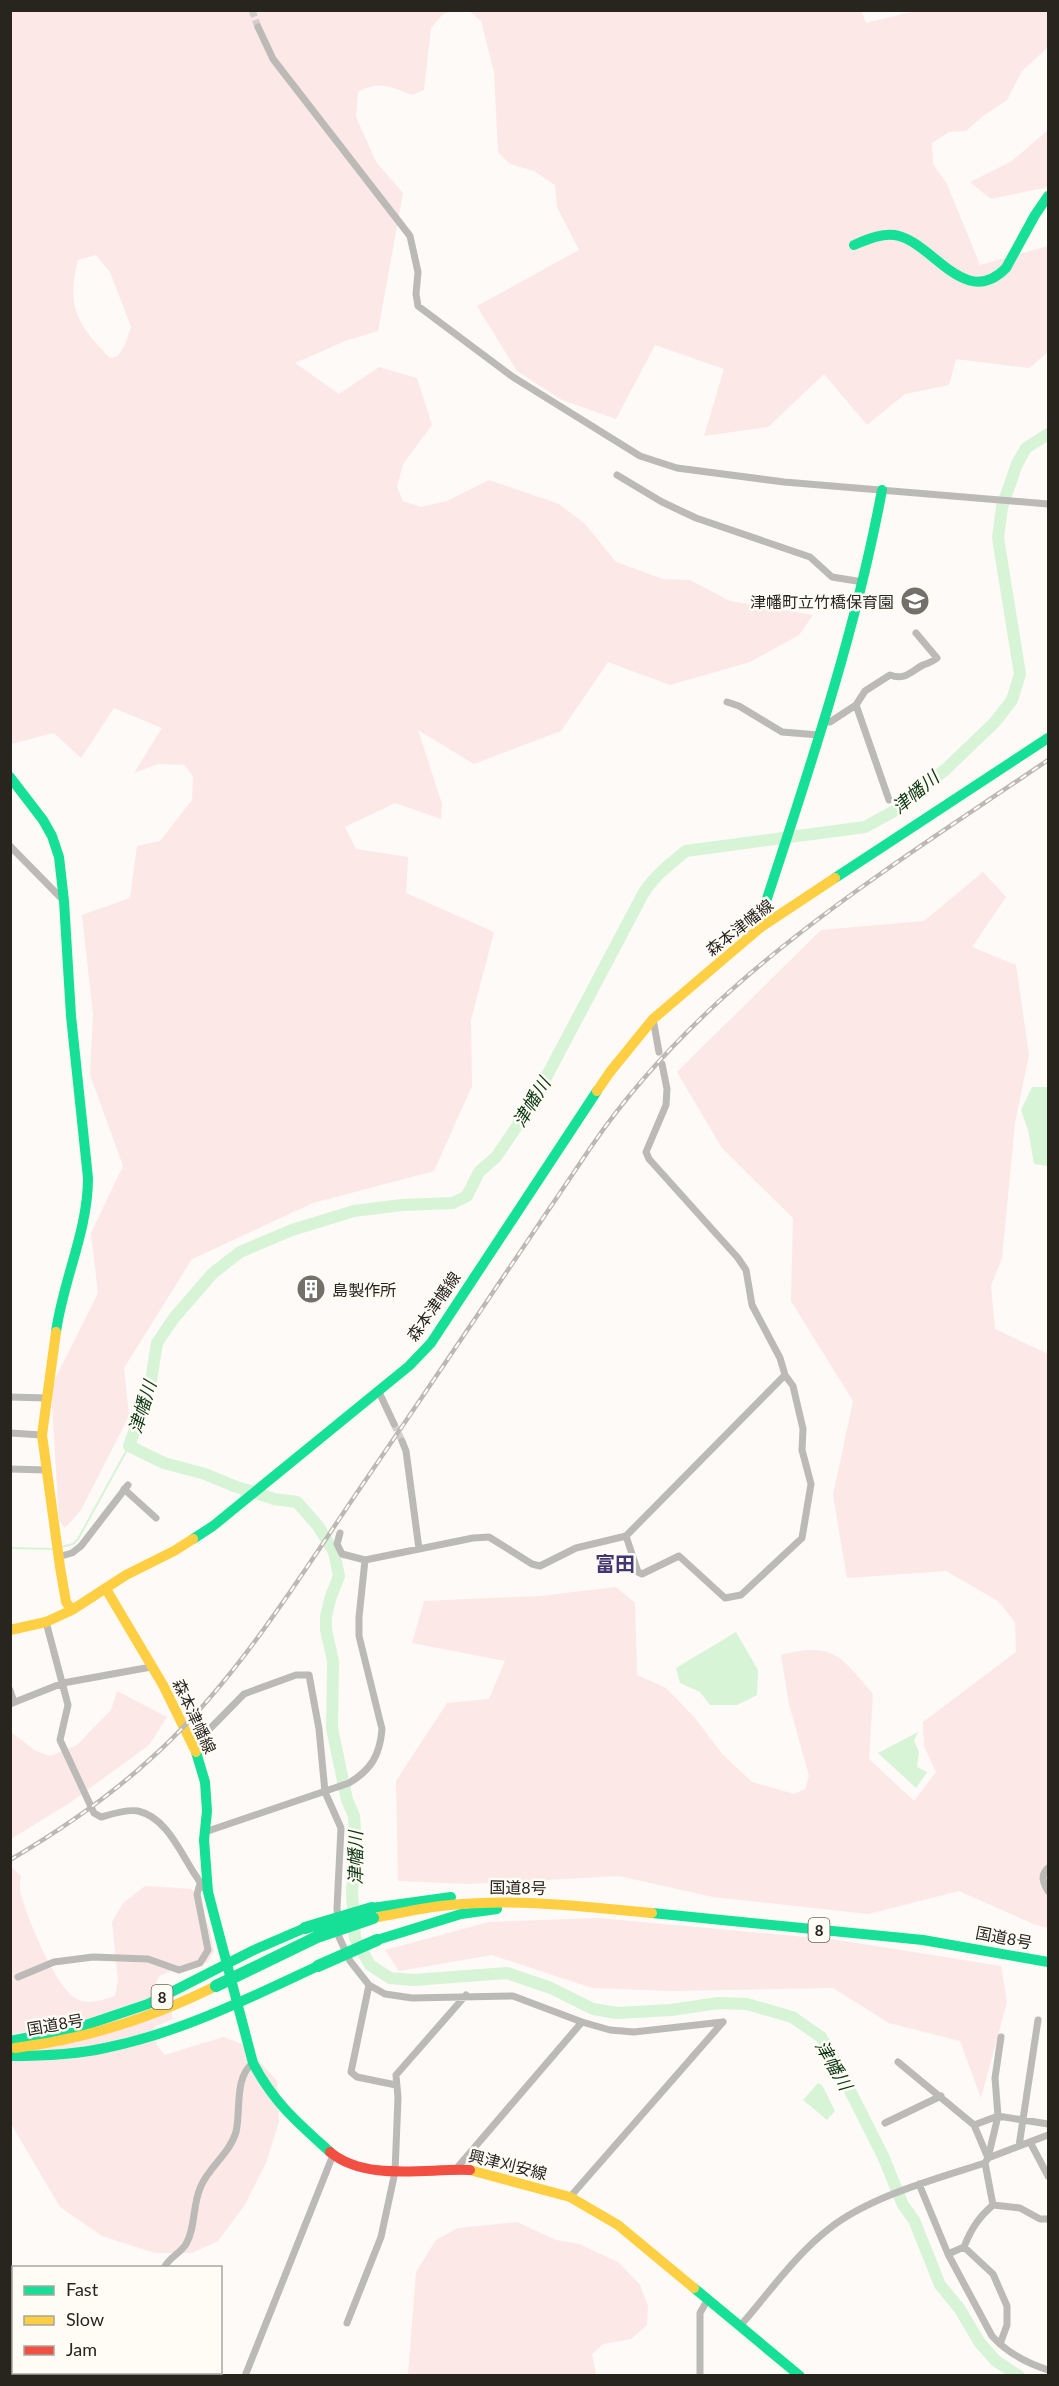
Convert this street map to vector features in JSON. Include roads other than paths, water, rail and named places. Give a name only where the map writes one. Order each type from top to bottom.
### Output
[{"type":"main road","points":[[854,244],[886,235],[898,236],[908,240],[954,275],[966,280],[989,279],[1000,274],[1008,264],[1035,213],[1048,196]]},
{"type":"main road","points":[[761,927],[760,920],[792,824],[863,582],[874,538],[882,490]]},
{"type":"main road","name":"森本津幡線","points":[[236,2004],[204,1888],[206,1782],[194,1745],[106,1589],[126,1575],[174,1551],[246,1502],[409,1366],[431,1342],[610,1072],[652,1019],[761,927],[1048,738]]},
{"type":"main road","points":[[10,777],[52,836],[59,857],[71,1016],[88,1178],[88,1202],[84,1222],[60,1302],[42,1435],[57,1551],[66,1602],[72,1610]]},
{"type":"main road","points":[[10,1630],[46,1622],[72,1610],[106,1589]]},
{"type":"main road","name":"国道8号","points":[[10,2048],[84,2037],[154,2015],[317,1937],[373,1913],[448,1905],[547,1903],[923,1940],[1048,1962]]},
{"type":"main road","name":"8","points":[[236,2004],[377,1940],[461,1914],[523,1907],[588,1907]]},
{"type":"main road","name":"8","points":[[10,2041],[80,2027],[118,2015],[148,2004],[305,1929],[373,1913]]},
{"type":"main road","points":[[10,2056],[52,2056],[115,2047],[160,2034],[236,2004]]},
{"type":"main road","name":"興津刈安線","points":[[236,2004],[253,2063],[266,2088],[288,2114],[333,2155],[363,2168],[395,2172],[476,2170],[570,2197],[618,2225],[740,2326],[785,2371],[800,2376]]},
{"type":"street","points":[[258,27],[273,59],[410,236],[418,272],[416,294],[418,306],[513,377],[639,456],[676,468],[784,482],[1048,504]]},
{"type":"street","points":[[617,475],[662,502],[696,518],[810,557],[832,577],[863,582]]},
{"type":"street","points":[[823,722],[830,722],[856,705],[865,691],[890,675],[896,677],[914,673],[937,658],[916,633]]},
{"type":"street","points":[[727,702],[739,706],[782,732],[819,735]]},
{"type":"street","points":[[856,705],[888,800]]},
{"type":"street","points":[[10,846],[64,901]]},
{"type":"street","points":[[652,1019],[659,1052]]},
{"type":"street","points":[[626,1536],[638,1572],[642,1574],[680,1556],[725,1598],[741,1595],[802,1538],[811,1484],[802,1450],[803,1429],[793,1386],[785,1375],[780,1358],[752,1305],[746,1270],[738,1258],[649,1159],[646,1152],[666,1105],[667,1089],[662,1064]]},
{"type":"street","points":[[340,1533],[337,1544],[342,1554],[365,1560],[473,1538],[489,1538],[532,1564],[540,1566],[576,1548],[626,1536],[785,1375]]},
{"type":"street","points":[[379,1392],[394,1424]]},
{"type":"street","points":[[10,1397],[46,1398]]},
{"type":"street","points":[[10,1434],[42,1435]]},
{"type":"street","points":[[402,1441],[406,1450],[419,1549]]},
{"type":"street","points":[[10,1468],[46,1470]]},
{"type":"street","points":[[57,1551],[72,1553],[81,1546],[126,1487],[156,1518]]},
{"type":"street","points":[[205,1832],[334,1789],[361,1776],[376,1759],[382,1730],[359,1636],[365,1560]]},
{"type":"street","points":[[18,1977],[54,1962],[93,1957],[148,1959],[179,1970],[200,1963],[208,1950],[197,1894],[204,1888],[173,1836],[140,1811],[101,1817],[94,1813],[60,1740],[67,1710],[63,1683],[46,1622]]},
{"type":"street","points":[[10,1690],[12,1702],[63,1683],[151,1666]]},
{"type":"street","points":[[194,1745],[244,1694],[296,1674],[309,1675],[319,1729],[325,1792],[340,1828],[337,1908],[339,1937],[350,1961],[369,1985],[385,1994],[412,1998],[466,1995],[513,1996],[582,2022],[610,2030],[634,2032],[723,2022],[570,2197]]},
{"type":"street","points":[[1048,1868],[1042,1876],[1042,1882],[1048,1891]]},
{"type":"street","points":[[369,1985],[351,2072],[357,2077],[396,2085]]},
{"type":"street","points":[[347,2323],[381,2237],[395,2172],[398,2098],[396,2075],[466,1995]]},
{"type":"street","points":[[1019,2146],[1038,2020]]},
{"type":"street","points":[[456,2169],[582,2022]]},
{"type":"street","points":[[987,2160],[998,2116],[995,2078],[1001,2037]]},
{"type":"street","points":[[898,2062],[974,2125],[987,2160],[993,2205]]},
{"type":"street","points":[[165,2266],[171,2258],[186,2246],[190,2235],[195,2199],[202,2184],[235,2135],[243,2074],[253,2063]]},
{"type":"street","points":[[885,2123],[941,2096]]},
{"type":"street","points":[[974,2125],[998,2116],[1048,2124]]},
{"type":"street","points":[[740,2326],[806,2251],[829,2228],[852,2213],[917,2185],[1048,2135]]},
{"type":"street","points":[[1030,2142],[1048,2176]]},
{"type":"street","points":[[245,2376],[333,2155]]},
{"type":"street","points":[[917,2185],[948,2254],[992,2336],[1031,2365],[1048,2370]]},
{"type":"street","points":[[948,2254],[964,2247],[969,2233],[980,2217],[993,2205],[1020,2208],[1040,2219],[1048,2219]]},
{"type":"street","points":[[964,2247],[993,2274],[1007,2306],[1006,2325],[1000,2344]]},
{"type":"street","points":[[700,2376],[700,2313],[708,2299]]},
{"type":"waterway","name":"津幡川","points":[[1019,2376],[996,2361],[980,2343],[959,2308],[940,2285],[914,2220],[903,2205],[883,2156],[833,2057],[821,2037],[792,2017],[747,2004],[718,2003],[671,2010],[617,2013],[593,2009],[551,1988],[507,1973],[413,1980],[390,1978],[370,1965],[355,1938],[352,1893],[356,1843],[354,1816],[347,1800],[332,1728],[333,1661],[326,1630],[326,1617],[339,1576],[334,1552],[318,1526],[297,1502],[274,1499],[205,1474],[164,1463],[129,1446],[150,1387],[157,1343],[174,1318],[212,1274],[240,1252],[292,1230],[354,1211],[402,1205],[453,1203],[467,1196],[479,1172],[496,1157],[532,1104],[643,894],[657,876],[674,861],[686,851],[865,827],[896,810],[946,769],[995,722],[1012,700],[1020,674],[998,538],[1002,507],[1017,464],[1026,448],[1048,434]]},
{"type":"waterway","points":[[61,1547],[73,1544],[78,1539],[129,1446]]},
{"type":"waterway","points":[[10,1548],[53,1549]]},
{"type":"tunnel","points":[[252,10],[258,27]]},
{"type":"tunnel","points":[[394,1424],[402,1441]]},
{"type":"railway","points":[[10,1860],[82,1814],[115,1789],[147,1762],[210,1698],[266,1627],[593,1144],[639,1084],[690,1029],[744,979],[802,931],[862,887],[1048,760]]},
{"type":"place","name":"津幡町立竹橋保育園","points":[[915,601]]},
{"type":"place","name":"島製作所","points":[[311,1289]]},
{"type":"district","name":"富田","points":[[615,1563]]}]
